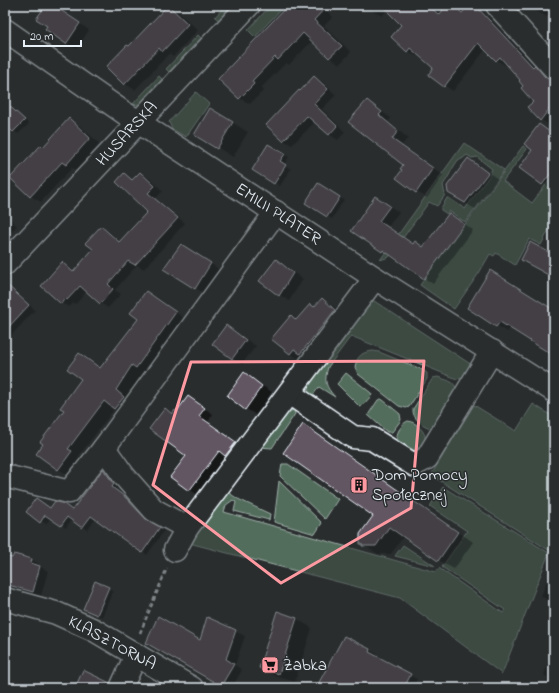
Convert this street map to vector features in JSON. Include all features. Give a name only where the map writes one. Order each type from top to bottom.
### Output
[{"type":"street","name":"HUSARSKA","points":[[5,264],[249,5]]},
{"type":"street","points":[[497,5],[554,68]]},
{"type":"street","name":"EMILII PLATER","points":[[5,30],[138,122],[375,278],[554,391]]},
{"type":"street","points":[[5,476],[69,492],[104,448],[276,212]]},
{"type":"street","points":[[174,550],[188,528],[375,278]]},
{"type":"street","points":[[289,393],[353,437],[372,439],[414,465],[427,458],[492,351]]},
{"type":"street","points":[[104,448],[124,476],[154,510],[188,528]]},
{"type":"street","name":"KLASZTORNA","points":[[5,599],[56,613],[94,630],[138,646],[192,688]]},
{"type":"street","points":[[121,688],[138,646]]},
{"type":"path","points":[[138,646],[174,550]]},
{"type":"highlighted area","points":[[424,361],[411,508],[281,583],[153,485],[191,362]]},
{"type":"green space","points":[[226,5],[232,5],[218,20],[215,17]]},
{"type":"green space","points":[[271,5],[285,5],[255,37],[248,30]]},
{"type":"green space","points":[[198,35],[201,38],[169,72],[166,69]]},
{"type":"green space","points":[[159,76],[162,79],[139,104],[132,105]]},
{"type":"green space","points":[[196,92],[209,104],[186,137],[172,129],[169,122]]},
{"type":"green space","points":[[464,143],[504,170],[465,222],[449,211],[447,214],[441,210],[441,208],[447,198],[449,198],[465,209],[489,176],[492,169],[477,157],[472,158],[467,155],[458,160],[443,185],[445,195],[437,206],[429,202],[389,257],[380,260]]},
{"type":"green space","points":[[523,146],[527,149],[503,181],[532,203],[554,174],[554,220],[541,245],[529,239],[515,265],[496,253],[494,256],[490,254],[479,273],[454,309],[420,285]]},
{"type":"green space","points":[[368,297],[472,365],[462,378],[457,379],[351,336],[328,367],[326,383],[329,390],[335,397],[319,387],[313,395],[308,396],[308,379]]},
{"type":"green space","points":[[373,351],[421,369],[427,373],[427,379],[409,407],[406,408],[399,406],[358,374],[355,367],[357,360],[366,352]]},
{"type":"green space","points":[[346,373],[372,395],[360,407],[337,384]]},
{"type":"green space","points":[[438,377],[452,383],[456,387],[456,390],[435,423],[430,428],[418,421],[414,415],[413,409],[433,378]]},
{"type":"green space","points":[[381,399],[400,414],[401,420],[392,432],[387,432],[368,415],[378,400]]},
{"type":"green space","points":[[533,404],[554,417],[554,540],[550,551],[431,475],[474,405],[516,431]]},
{"type":"green space","points":[[294,410],[295,414],[272,448],[259,447],[284,413]]},
{"type":"green space","points":[[408,421],[418,426],[425,436],[425,439],[414,454],[403,447],[397,438],[399,430]]},
{"type":"green space","points":[[282,464],[288,464],[338,499],[325,519],[280,476]]},
{"type":"green space","points":[[279,481],[322,523],[315,534],[274,522]]},
{"type":"green space","points":[[443,487],[549,553],[502,674],[400,598],[189,543],[226,491],[238,499],[270,514],[269,520],[234,511],[236,502],[233,500],[226,505],[224,512],[436,572],[439,568],[503,613],[505,610],[442,567],[467,531],[430,506]]},
{"type":"green space","points":[[403,545],[435,566],[395,556]]},
{"type":"building","points":[[46,5],[53,5],[80,23],[66,44],[45,29],[47,26],[36,19]]},
{"type":"building","points":[[168,5],[188,24],[162,52],[159,48],[124,85],[106,67],[127,45],[129,46]]},
{"type":"building","points":[[288,5],[328,5],[314,20],[342,46],[329,58],[303,33],[278,60],[275,57],[252,81],[254,84],[239,99],[218,79]]},
{"type":"building","points":[[381,5],[428,5],[439,15],[447,5],[453,5],[462,13],[469,5],[475,5],[533,67],[535,65],[545,77],[550,80],[554,80],[554,103],[540,121],[527,107],[533,102],[521,88],[523,86],[519,81],[520,80],[500,57],[496,61],[478,43],[444,87],[428,75],[433,68],[410,48],[407,52],[391,37],[401,25]]},
{"type":"building","points":[[314,76],[328,89],[314,104],[337,126],[329,135],[307,116],[283,141],[266,125]]},
{"type":"building","points":[[367,100],[382,112],[379,115],[398,131],[392,139],[433,168],[416,193],[396,178],[402,170],[400,169],[403,165],[348,122]]},
{"type":"building","points":[[5,102],[25,120],[13,132],[5,125]]},
{"type":"building","points":[[210,108],[233,122],[217,149],[194,135]]},
{"type":"building","points":[[69,118],[90,138],[66,165],[62,162],[30,197],[10,178],[41,145],[43,147]]},
{"type":"building","points":[[539,124],[554,135],[554,169],[542,185],[519,168],[532,150],[524,144]]},
{"type":"building","points":[[268,144],[285,154],[280,161],[286,165],[274,184],[252,170]]},
{"type":"building","points":[[468,158],[488,173],[465,203],[448,193],[447,186]]},
{"type":"building","points":[[140,172],[155,186],[148,193],[178,218],[135,265],[128,261],[108,284],[113,289],[100,304],[80,286],[67,300],[65,298],[61,304],[41,286],[62,262],[73,272],[93,249],[85,243],[101,226],[119,242],[147,212],[116,182],[124,173],[132,180]]},
{"type":"building","points":[[318,183],[340,197],[327,217],[305,203]]},
{"type":"building","points":[[375,196],[390,206],[379,221],[413,244],[415,241],[423,247],[449,213],[464,224],[424,279],[383,250],[382,252],[351,231]]},
{"type":"building","points":[[530,242],[554,255],[554,278],[521,260]]},
{"type":"building","points":[[181,244],[211,263],[195,289],[163,269]]},
{"type":"building","points":[[276,259],[293,273],[279,296],[259,281]]},
{"type":"building","points":[[490,270],[554,310],[554,356],[500,322],[496,327],[467,308]]},
{"type":"building","points":[[5,283],[29,305],[5,331]]},
{"type":"building","points":[[146,291],[176,312],[136,368],[132,365],[116,390],[124,397],[114,409],[104,401],[68,449],[72,451],[58,470],[36,454],[43,444],[40,442],[64,410],[60,408],[81,379],[67,369],[79,353],[100,368],[138,319],[130,313]]},
{"type":"building","points":[[322,298],[335,310],[300,354],[294,349],[290,354],[271,339],[291,315],[296,320],[310,304],[314,307]]},
{"type":"building","points":[[226,325],[246,340],[232,359],[212,344]]},
{"type":"building","points":[[244,372],[262,386],[245,410],[227,396]]},
{"type":"building","points":[[188,396],[205,408],[199,416],[236,442],[225,456],[219,451],[189,491],[170,477],[186,456],[149,429],[165,408],[172,414],[175,410],[177,411]]},
{"type":"building","name":"Dom Pomocy Społecznej","points":[[303,424],[458,532],[438,561],[389,527],[376,546],[362,546],[362,544],[360,544],[360,534],[373,516],[283,453]]},
{"type":"building","points":[[103,469],[114,484],[112,487],[125,497],[145,518],[160,527],[142,553],[91,516],[82,528],[67,517],[61,526],[45,515],[40,523],[26,512],[36,498],[50,508],[55,501],[64,504],[72,510]]},
{"type":"building","points":[[14,554],[32,559],[31,563],[40,566],[33,592],[5,584],[5,556],[12,558]]},
{"type":"building","points":[[95,581],[109,587],[97,615],[83,609]]},
{"type":"building","points":[[277,611],[297,618],[279,674],[259,668]]},
{"type":"building","points":[[158,616],[200,640],[207,617],[236,630],[226,659],[234,664],[221,686],[146,643]]},
{"type":"building","points":[[344,636],[370,649],[369,652],[411,674],[404,688],[316,688]]},
{"type":"building","points":[[83,670],[110,683],[109,688],[75,688]]},
{"type":"place","name":"Dom Pomocy Społecznej","points":[[359,485]]},
{"type":"place","name":"Żabka","points":[[270,665]]}]
